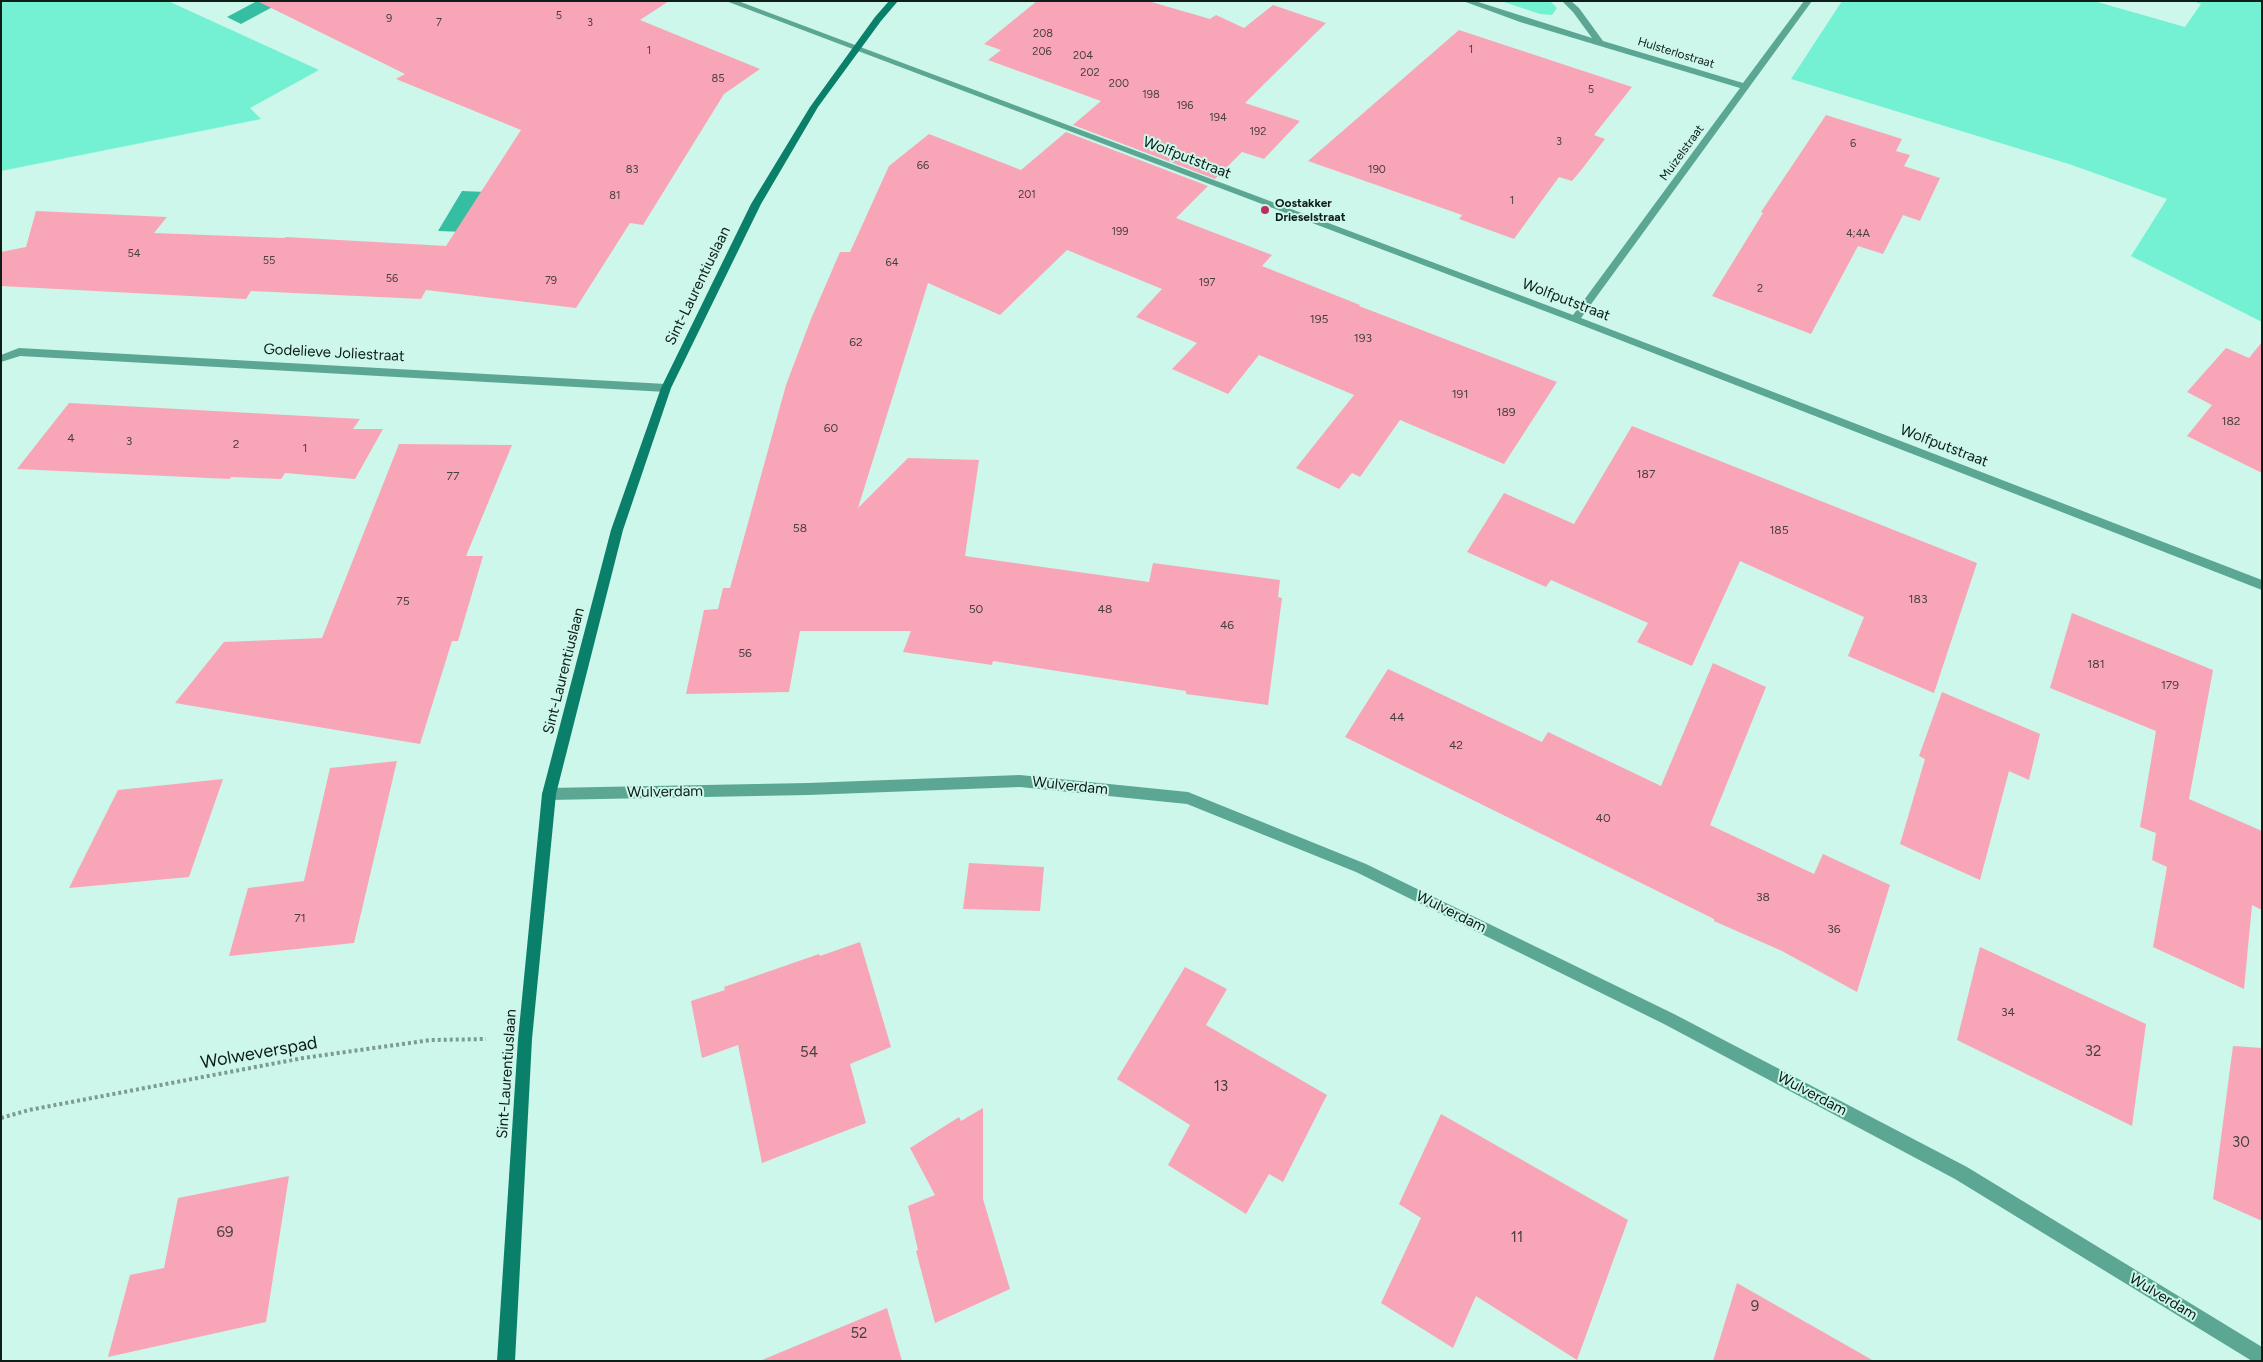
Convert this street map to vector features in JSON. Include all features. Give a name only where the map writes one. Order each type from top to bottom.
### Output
[{"type":"street","name":"Wolfputstraat","points":[[730,1],[858,48],[929,78],[1575,319],[2262,585]]},
{"type":"street","name":"Sint-Laurentiuslaan","points":[[506,1361],[525,1039],[549,794],[617,530],[666,388],[756,204],[814,107],[878,19],[894,1]]},
{"type":"street","name":"Hulsterlostraat","points":[[1467,1],[1522,20],[1746,87]]},
{"type":"street","points":[[1566,1],[1576,10],[1599,42]]},
{"type":"street","name":"Muizelstraat","points":[[1575,319],[1808,1]]},
{"type":"street","name":"Godelieve Joliestraat","points":[[1,359],[19,352],[196,360],[666,388]]},
{"type":"street","name":"Wulverdam","points":[[549,794],[798,789],[1020,781],[1188,798],[1361,868],[1669,1019],[1961,1173],[2262,1357]]},
{"type":"path","name":"Wolweverspad","points":[[1,1118],[28,1110],[313,1057],[431,1040],[525,1039]]},
{"type":"shaded area","points":[[1,1],[168,1],[319,70],[250,108],[261,119],[1,171]]},
{"type":"shaded area","points":[[257,1],[271,1],[278,4],[241,24],[227,17]]},
{"type":"shaded area","points":[[1501,1],[1550,1],[1557,8],[1552,15],[1540,14]]},
{"type":"shaded area","points":[[1842,1],[2094,1],[2185,27],[2201,4],[2193,1],[2262,1],[2262,322],[2131,256],[2167,199],[2069,164],[1791,79]]},
{"type":"shaded area","points":[[462,191],[487,192],[465,232],[438,231]]},
{"type":"building","points":[[257,1],[669,1],[640,20],[760,69],[724,94],[643,225],[630,223],[576,308],[426,290],[421,299],[251,291],[246,299],[1,286],[1,252],[26,247],[36,211],[167,217],[154,233],[286,237],[446,246],[521,130],[396,79],[405,74]]},
{"type":"building","points":[[1037,1],[1148,1],[1210,19],[1216,15],[1244,28],[1273,5],[1326,23],[1245,103],[1300,121],[1264,159],[1242,152],[1215,179],[1073,125],[1101,101],[988,60],[1001,50],[984,44]]},
{"type":"building","points":[[1459,30],[1632,87],[1594,135],[1605,139],[1582,169],[1572,181],[1559,177],[1514,239],[1459,219],[1462,215],[1308,161]]},
{"type":"building","points":[[1826,115],[1902,139],[1896,151],[1910,155],[1904,166],[1940,178],[1920,221],[1903,215],[1883,254],[1858,246],[1811,334],[1712,296],[1763,213],[1761,212]]},
{"type":"building","points":[[1066,132],[1208,186],[1176,218],[1272,255],[1262,266],[1359,306],[1557,382],[1504,464],[1400,420],[1360,477],[1352,473],[1339,489],[1296,468],[1354,395],[1259,355],[1228,394],[1172,369],[1197,343],[1136,317],[1162,289],[1067,250],[1000,315],[928,283],[858,508],[908,458],[979,460],[965,556],[1149,582],[1153,563],[1280,580],[1278,597],[1282,598],[1268,705],[1186,694],[1186,691],[993,661],[992,665],[903,652],[911,631],[800,631],[789,692],[686,694],[704,610],[718,609],[723,588],[730,588],[786,385],[811,319],[840,252],[850,252],[889,166],[929,134],[1021,170]]},
{"type":"building","points":[[2262,342],[2262,473],[2187,436],[2212,405],[2187,392],[2226,348],[2249,358]]},
{"type":"building","points":[[69,403],[360,419],[353,429],[383,429],[355,479],[285,473],[281,479],[231,477],[230,479],[17,469]]},
{"type":"building","points":[[1632,426],[1977,563],[1934,693],[1848,656],[1864,617],[1740,561],[1692,666],[1637,642],[1648,623],[1551,580],[1546,587],[1467,552],[1504,493],[1574,524]]},
{"type":"building","points":[[399,444],[512,445],[466,556],[483,556],[458,641],[452,641],[420,744],[175,703],[224,642],[322,638]]},
{"type":"building","points":[[2072,613],[2213,670],[2189,799],[2262,831],[2262,910],[2252,905],[2244,989],[2153,947],[2167,867],[2152,860],[2156,833],[2140,827],[2156,731],[2050,688]]},
{"type":"building","points":[[1713,663],[1766,687],[1710,825],[1814,874],[1823,854],[1890,885],[1857,992],[1782,951],[1714,921],[1714,919],[1345,737],[1388,669],[1542,742],[1548,732],[1661,786]]},
{"type":"building","points":[[1942,692],[2040,734],[2029,780],[2009,771],[1980,880],[1900,844],[1925,759],[1919,756]]},
{"type":"building","points":[[397,761],[354,943],[229,956],[248,888],[304,881],[330,768]]},
{"type":"building","points":[[223,779],[189,877],[69,888],[118,790]]},
{"type":"building","points":[[969,863],[1044,867],[1040,911],[963,909]]},
{"type":"building","points":[[860,942],[891,1047],[850,1064],[866,1123],[762,1163],[738,1045],[702,1058],[691,1001],[725,990],[724,987]]},
{"type":"building","points":[[1980,947],[2146,1024],[2132,1126],[1957,1040]]},
{"type":"building","points":[[1185,967],[1227,989],[1206,1025],[1327,1095],[1283,1182],[1269,1174],[1246,1214],[1168,1165],[1190,1125],[1117,1079]]},
{"type":"building","points":[[2233,1046],[2262,1048],[2262,1221],[2213,1199]]},
{"type":"building","points":[[983,1108],[983,1199],[1010,1289],[935,1323],[916,1251],[918,1250],[908,1206],[935,1195],[910,1148],[959,1117],[961,1121]]},
{"type":"building","points":[[1441,1114],[1628,1220],[1577,1360],[1476,1296],[1453,1348],[1381,1303],[1421,1218],[1399,1204]]},
{"type":"building","points":[[289,1176],[266,1322],[108,1357],[130,1275],[164,1268],[178,1198]]},
{"type":"building","points":[[1737,1283],[1874,1361],[1713,1361]]},
{"type":"building","points":[[887,1308],[902,1361],[762,1361],[762,1360]]},
{"type":"place","name":"Oostakker Drieselstraat","points":[[1265,210]]}]
